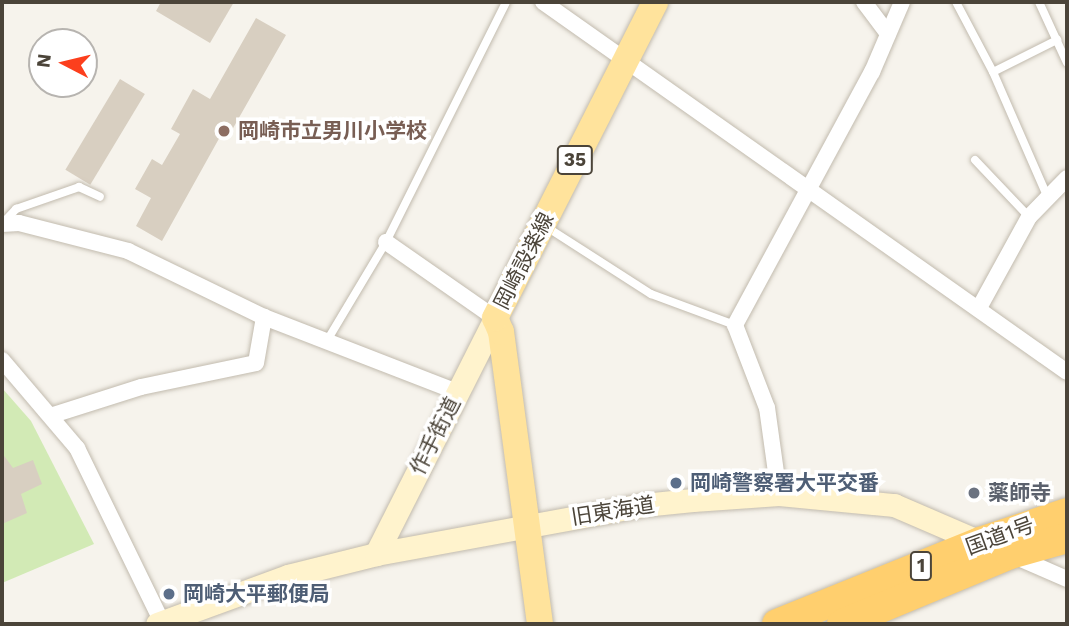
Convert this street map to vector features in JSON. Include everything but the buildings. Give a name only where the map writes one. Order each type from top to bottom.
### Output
[{"type":"highway","name":"国道1号","points":[[778,624],[980,542],[1067,513]]},
{"type":"highway","name":"国道1号","points":[[842,624],[1010,554],[1067,538]]},
{"type":"main road","name":"岡崎設楽線","points":[[540,624],[501,332],[495,318],[655,2]]},
{"type":"street","points":[[543,2],[626,58],[1067,372]]},
{"type":"street","points":[[864,2],[888,34]]},
{"type":"street","points":[[779,494],[767,408],[735,325],[888,34],[902,2]]},
{"type":"street","points":[[979,308],[1029,217],[1067,178]]},
{"type":"street","points":[[3,223],[128,251],[264,317],[328,339],[457,393]]},
{"type":"street","points":[[386,242],[495,318]]},
{"type":"street","points":[[53,415],[141,387],[256,363],[264,317]]},
{"type":"street","name":"作手街道","points":[[376,554],[495,318]]},
{"type":"street","points":[[2,360],[53,415],[77,448],[160,624]]},
{"type":"street","name":"旧東海道","points":[[160,624],[288,576],[376,554],[643,505],[779,494],[894,505],[1067,579]]},
{"type":"lane","points":[[328,339],[386,242],[506,2]]},
{"type":"lane","points":[[956,2],[993,72],[1048,198]]},
{"type":"lane","points":[[1039,2],[1067,63]]},
{"type":"lane","points":[[993,72],[1057,40]]},
{"type":"lane","points":[[975,160],[1029,217]]},
{"type":"lane","points":[[3,223],[16,209],[79,187],[100,197]]},
{"type":"lane","points":[[542,224],[652,294],[735,325]]},
{"type":"green space","points":[[2,388],[31,421],[94,544],[2,583]]},
{"type":"place","name":"岡崎市立男川小学校","points":[[224,131]]},
{"type":"place","name":"岡崎警察署大平交番","points":[[676,483]]},
{"type":"place","name":"薬師寺","points":[[974,493]]},
{"type":"place","name":"岡崎大平郵便局","points":[[169,594]]}]
